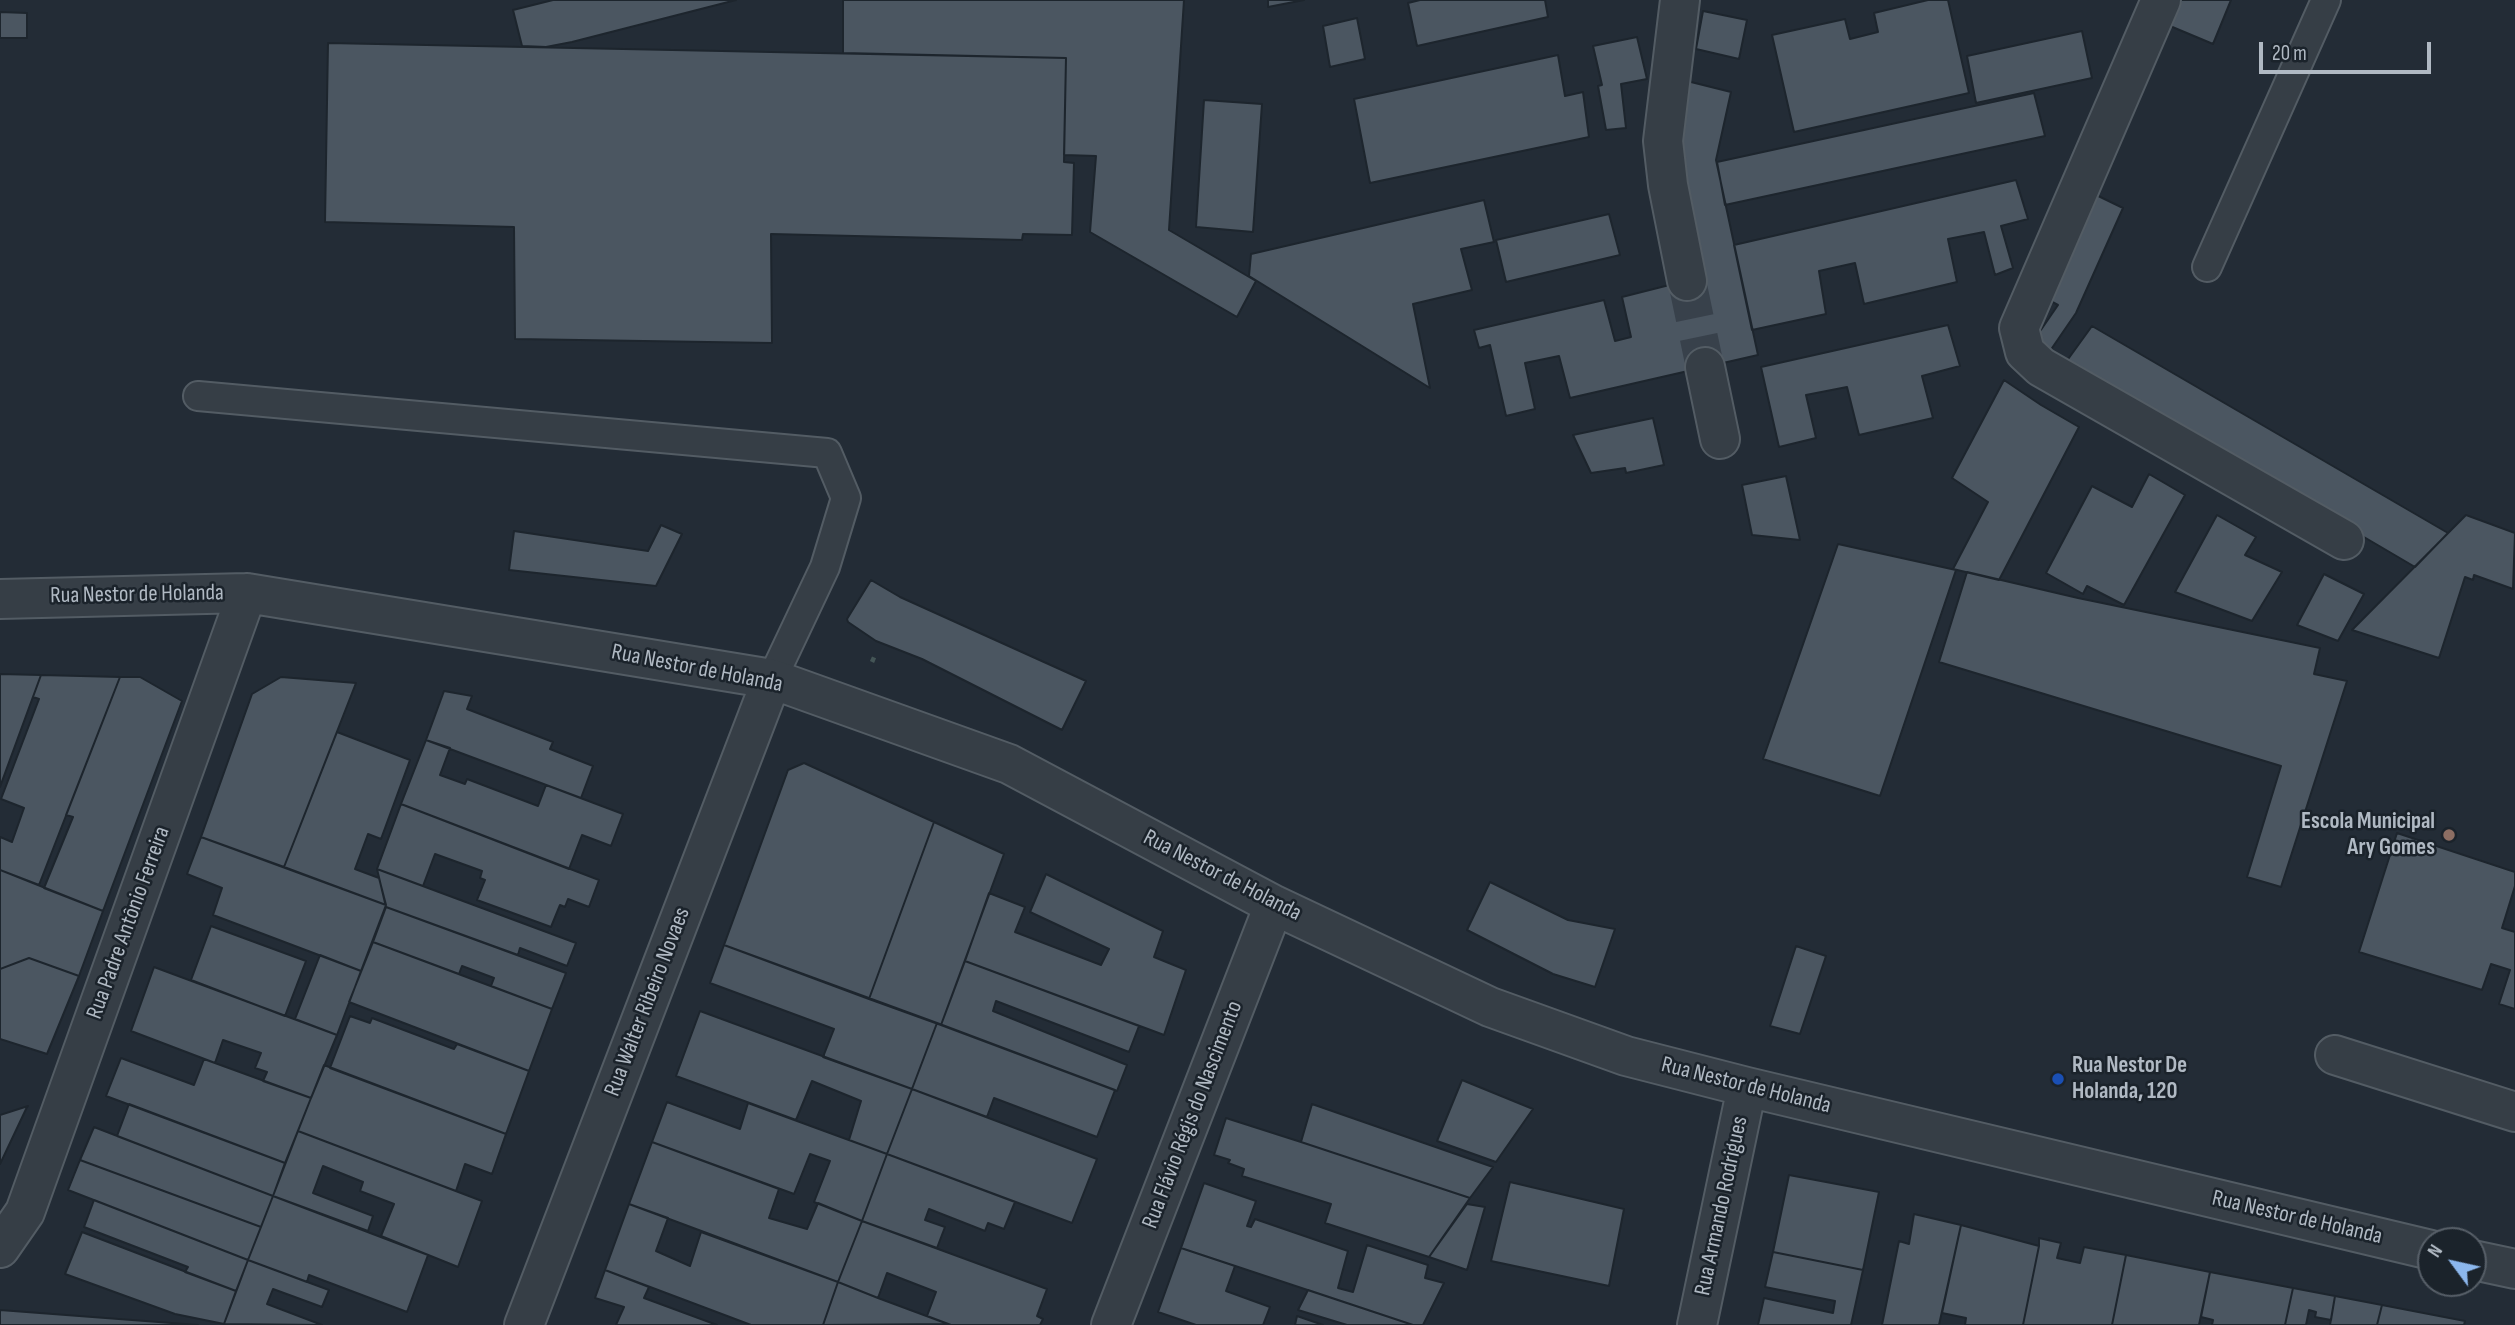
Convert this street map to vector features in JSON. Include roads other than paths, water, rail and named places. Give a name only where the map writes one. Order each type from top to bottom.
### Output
[{"type":"street","points":[[1680,0],[1663,141],[1668,185],[1688,281]]},
{"type":"street","points":[[2161,0],[2020,328],[2025,352],[2041,367],[2344,540]]},
{"type":"street","points":[[1706,367],[1720,439]]},
{"type":"street","name":"Rua Nestor de Holanda","points":[[0,599],[247,593],[772,680],[1009,764],[1274,905],[1490,1007],[1626,1056],[2417,1247]]},
{"type":"street","name":"Rua Padre Antônio Ferreira","points":[[0,1248],[25,1212],[247,593]]},
{"type":"street","name":"Rua Walter Ribeiro Novaes","points":[[524,1325],[772,680]]},
{"type":"street","name":"Rua Flávio Régis do Nascimento","points":[[1111,1325],[1274,905]]},
{"type":"street","points":[[2335,1055],[2515,1112]]},
{"type":"street","name":"Rua Armando Rodrigues","points":[[1697,1325],[1747,1087]]},
{"type":"street","points":[[2487,1262],[2515,1269]]},
{"type":"lane","points":[[2207,267],[2326,0]]},
{"type":"lane","points":[[198,396],[827,453],[846,498],[825,567],[772,680]]},
{"type":"tunnel","points":[[1687,281],[1705,367]]},
{"type":"place","name":"Escola Municipal Ary Gomes","points":[[2449,835]]},
{"type":"place","name":"Rua Nestor De Holanda, 120","points":[[2058,1079]]}]
